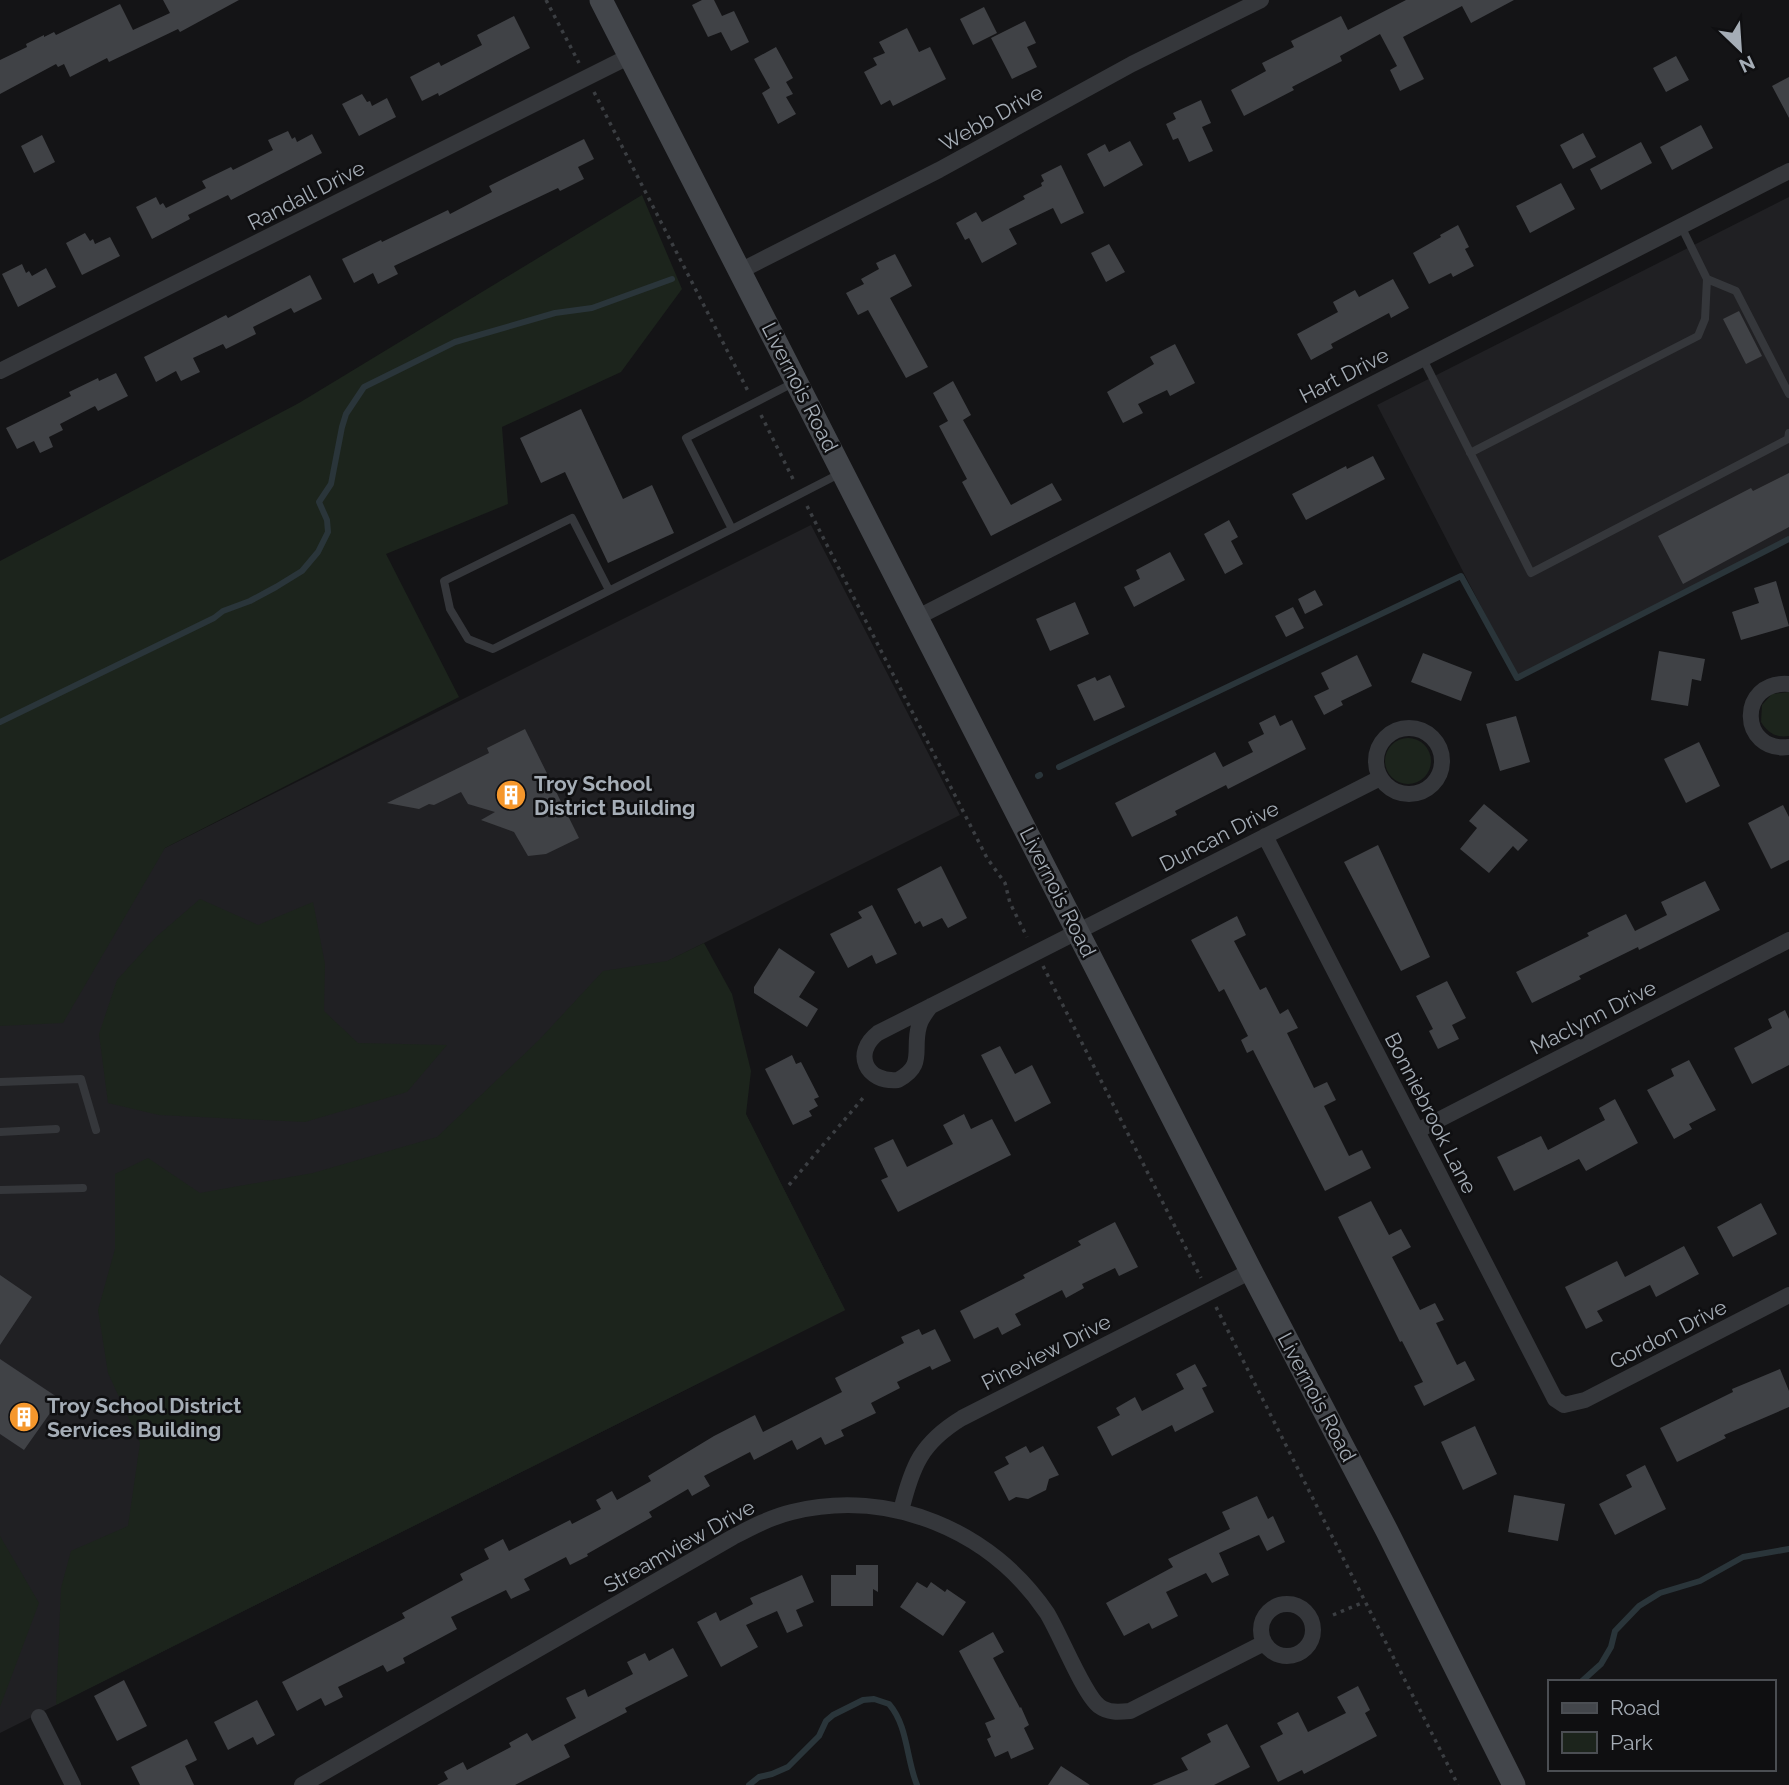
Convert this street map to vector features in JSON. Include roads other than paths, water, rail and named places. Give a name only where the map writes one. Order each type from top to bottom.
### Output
[{"type":"main road","name":"Livernois Road","points":[[601,0],[1251,1271],[1387,1531],[1514,1785]]},
{"type":"street","name":"Webb Drive","points":[[740,271],[939,170],[1132,64],[1261,0]]},
{"type":"street","name":"Randall Drive","points":[[0,371],[630,56]]},
{"type":"street","name":"Hart Drive","points":[[918,617],[1789,171]]},
{"type":"street","points":[[1789,684],[1779,683],[1766,688],[1756,697],[1751,709],[1751,723],[1757,735],[1767,744],[1780,748],[1789,747]]},
{"type":"street","points":[[1406,728],[1427,733],[1441,750],[1443,761],[1436,781],[1418,794],[1396,792],[1380,778],[1376,756],[1380,746],[1395,731],[1406,728]]},
{"type":"street","name":"Duncan Drive","points":[[931,1006],[920,1023],[914,1069],[898,1080],[880,1079],[873,1075],[864,1058],[865,1048],[871,1038],[894,1023],[1380,778]]},
{"type":"street","name":"Bonniebrook Lane","points":[[1265,836],[1551,1392],[1564,1405]]},
{"type":"street","name":"Maclynn Drive","points":[[1417,1131],[1789,940]]},
{"type":"street","name":"Pineview Drive","points":[[901,1511],[919,1458],[942,1430],[1251,1271]]},
{"type":"street","name":"Gordon Drive","points":[[1564,1405],[1585,1400],[1789,1295]]},
{"type":"street","name":"Streamview Drive","points":[[302,1785],[753,1526],[790,1512],[823,1507],[858,1506],[901,1511],[918,1515],[962,1534],[1012,1570],[1047,1614],[1090,1696],[1098,1706],[1108,1710],[1130,1711],[1264,1643]]},
{"type":"street","points":[[39,1717],[73,1785]]},
{"type":"lane","points":[[1470,453],[1698,336],[1705,319],[1707,279],[1681,226]]},
{"type":"lane","points":[[1707,279],[1736,291],[1789,394]]},
{"type":"lane","points":[[1422,358],[1531,573],[1788,439],[1789,433]]},
{"type":"lane","points":[[732,529],[686,438],[797,381]]},
{"type":"lane","points":[[609,590],[572,518],[444,581],[450,610],[468,639],[493,649],[843,472]]},
{"type":"lane","points":[[0,1082],[81,1079],[96,1130]]},
{"type":"lane","points":[[0,1132],[56,1129]]},
{"type":"lane","points":[[0,1189],[83,1188]]},
{"type":"waterway","points":[[0,722],[214,618],[223,611],[250,601],[302,571],[318,552],[328,532],[327,520],[319,502],[331,484],[346,414],[364,387],[455,342],[555,313],[592,308],[672,279]]},
{"type":"waterway","points":[[1059,767],[1461,576],[1517,678],[1789,539]]},
{"type":"waterway","points":[[1583,1680],[1601,1664],[1611,1647],[1615,1631],[1639,1606],[1660,1593],[1700,1581],[1743,1557],[1789,1549]]},
{"type":"waterway","points":[[749,1785],[759,1777],[788,1767],[819,1736],[826,1721],[833,1715],[863,1700],[874,1699],[889,1704],[900,1722],[917,1785]]},
{"type":"place","name":"Troy School District Building","points":[[511,795]]},
{"type":"place","name":"Troy School District Services Building","points":[[24,1417]]}]
